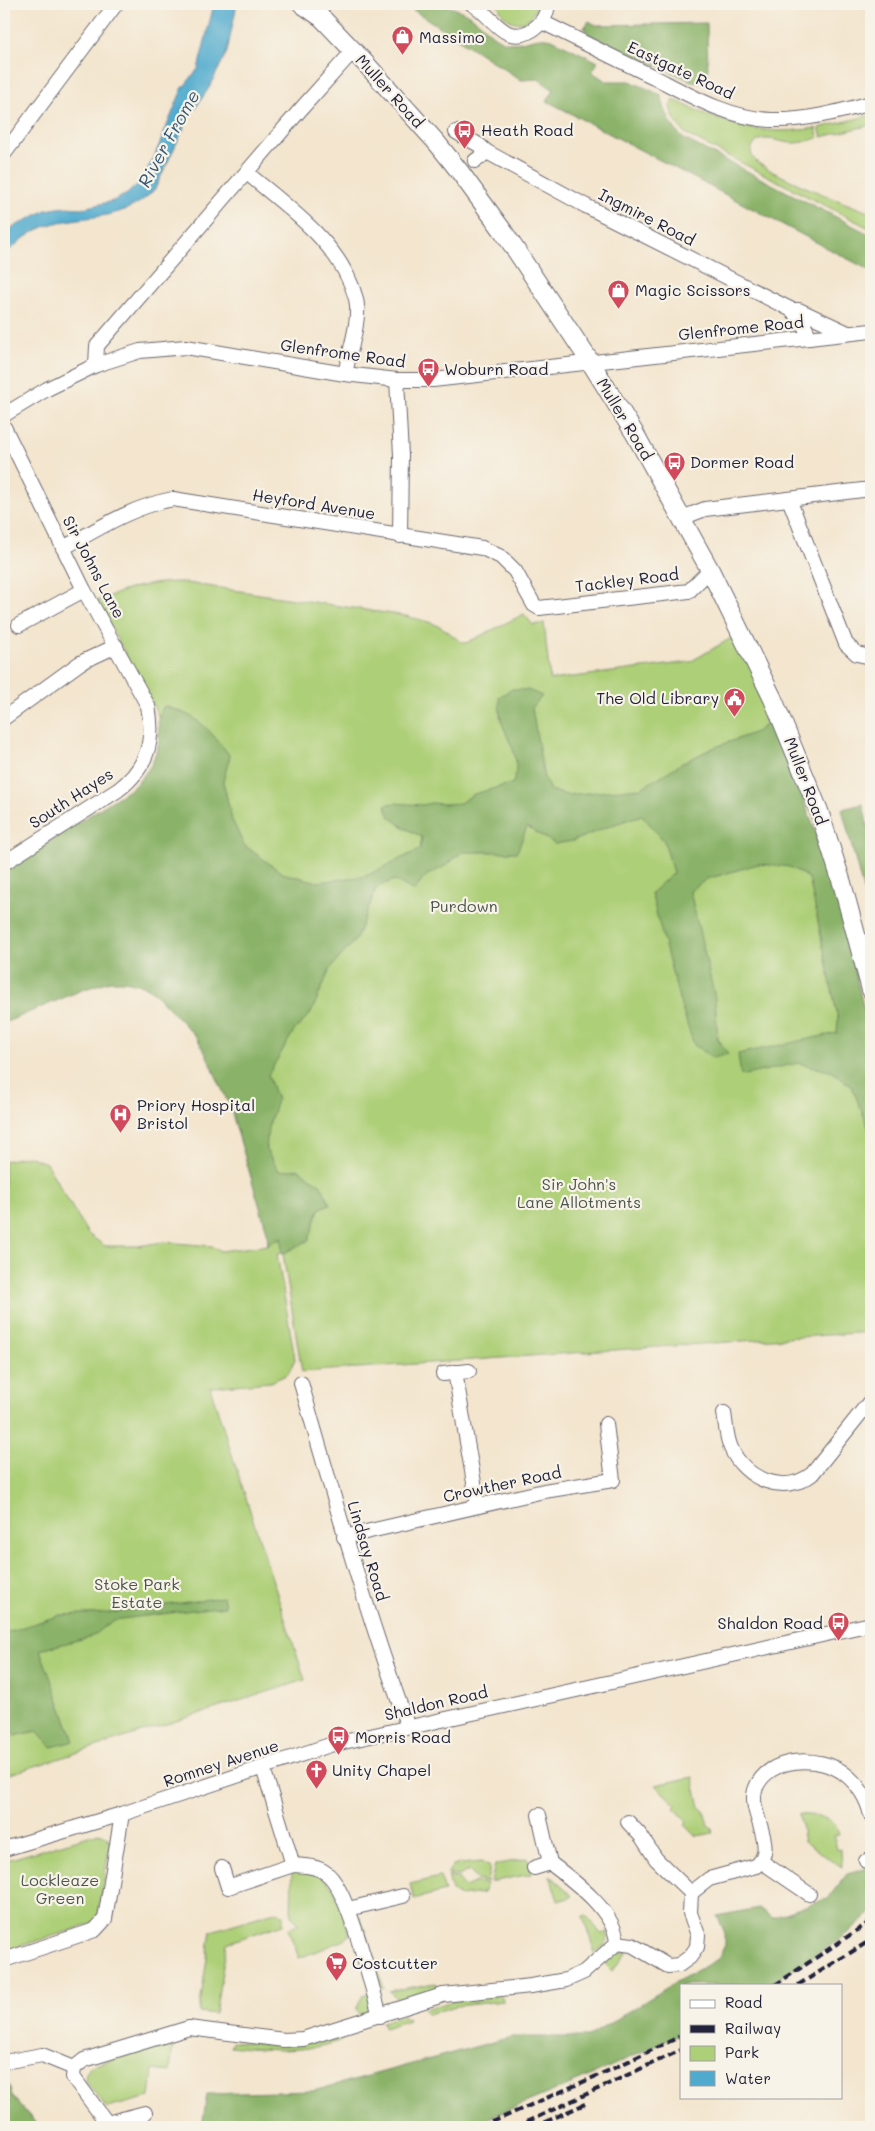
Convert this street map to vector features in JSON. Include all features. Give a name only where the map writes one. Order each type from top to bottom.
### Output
[{"type":"main road","name":"Muller Road","points":[[302,4],[319,11],[420,124],[460,172],[503,231],[591,362],[635,434],[710,570],[773,699],[819,811],[842,883],[871,990]]},
{"type":"street","points":[[4,154],[116,4]]},
{"type":"street","points":[[472,4],[502,30],[518,34],[528,33],[542,22],[547,13],[548,4]]},
{"type":"street","points":[[486,4],[490,19]]},
{"type":"street","name":"Eastgate Road","points":[[542,22],[699,100],[743,116],[765,119],[788,119],[824,114],[871,103]]},
{"type":"street","points":[[96,365],[97,346],[353,51]]},
{"type":"street","name":"Ingmire Road","points":[[456,132],[479,145],[487,152],[586,206],[792,310],[802,321],[810,338]]},
{"type":"street","points":[[475,161],[487,152]]},
{"type":"street","points":[[247,173],[308,225],[343,268],[356,299],[356,316],[345,374]]},
{"type":"street","name":"Ingmire Road","points":[[792,310],[799,310],[848,334]]},
{"type":"street","name":"Glenfrome Road","points":[[4,415],[47,389],[96,365],[140,351],[186,347],[345,374],[397,380],[452,379],[871,331]]},
{"type":"street","points":[[397,380],[401,455],[400,536]]},
{"type":"street","name":"Sir Johns Lane","points":[[4,427],[84,590],[148,706],[152,723]]},
{"type":"street","points":[[682,518],[705,509],[871,489]]},
{"type":"street","name":"Heyford Avenue","points":[[63,548],[128,512],[149,504],[173,499],[482,548],[502,557],[515,571],[534,605],[542,608]]},
{"type":"street","points":[[789,499],[846,644],[857,654],[871,657]]},
{"type":"street","name":"Tackley Road","points":[[542,608],[689,590],[710,570]]},
{"type":"street","points":[[19,625],[84,590]]},
{"type":"street","points":[[4,718],[80,663],[116,646]]},
{"type":"street","name":"South Hayes","points":[[4,863],[132,779],[144,760],[152,723]]},
{"type":"street","points":[[455,1372],[478,1506]]},
{"type":"street","name":"Lindsay Road","points":[[301,1383],[344,1537],[377,1642],[408,1727]]},
{"type":"street","points":[[724,1413],[731,1448],[742,1464],[757,1477],[767,1482],[788,1484],[805,1479],[812,1474],[871,1400]]},
{"type":"street","name":"Crowther Road","points":[[344,1537],[478,1506],[613,1480],[606,1424]]},
{"type":"street","name":"Shaldon Road","points":[[330,1745],[871,1624]]},
{"type":"street","name":"Romney Avenue","points":[[4,1849],[122,1814],[330,1745]]},
{"type":"street","points":[[691,1893],[709,1879],[756,1866],[762,1862],[764,1853],[763,1836],[754,1803],[754,1795],[763,1777],[777,1767],[810,1761],[832,1766],[859,1787],[871,1815]]},
{"type":"street","points":[[263,1768],[293,1865]]},
{"type":"street","points":[[4,1960],[95,1930],[105,1919],[122,1814]]},
{"type":"street","points":[[539,1815],[550,1863],[568,1877],[598,1906],[615,1929],[617,1943]]},
{"type":"street","points":[[145,2113],[107,2123],[73,2077],[74,2068],[84,2060],[189,2028],[294,2040],[380,2016],[443,1995],[531,1986],[566,1980],[584,1972],[617,1943],[632,1945],[668,1966],[679,1965],[690,1957],[697,1947],[698,1935],[690,1913],[691,1893],[656,1859],[641,1836],[628,1822]]},
{"type":"street","points":[[762,1862],[809,1894]]},
{"type":"street","points":[[534,1868],[550,1863]]},
{"type":"street","points":[[222,1868],[228,1887],[293,1865],[312,1866],[327,1873],[337,1884],[348,1909],[380,2016]]},
{"type":"street","points":[[348,1909],[403,1896]]},
{"type":"street","points":[[4,2062],[42,2055],[74,2068]]},
{"type":"green space","points":[[404,4],[423,4],[459,10],[475,19],[493,35],[506,42],[518,43],[540,38],[552,39],[598,62],[592,72],[606,81],[630,81],[661,95],[669,119],[684,139],[871,235],[871,271],[547,101],[554,90],[538,79],[521,80]]},
{"type":"green space","points":[[498,4],[536,4],[530,18],[519,22],[507,18]]},
{"type":"green space","points":[[589,21],[596,25],[707,23],[708,77],[701,82],[691,81],[588,34],[584,28]]},
{"type":"green space","points":[[674,100],[710,116],[742,126],[776,131],[816,128],[818,138],[804,142],[789,143],[766,139],[756,142],[752,147],[752,156],[761,165],[790,180],[871,213],[871,229],[689,136],[680,127],[673,115],[670,106]]},
{"type":"green space","points":[[871,115],[871,125],[822,137],[819,128]]},
{"type":"green space","name":"Purdown","points":[[180,582],[406,616],[437,625],[466,643],[524,614],[533,625],[544,623],[550,680],[690,662],[740,633],[834,883],[871,1040],[871,1332],[302,1372],[283,1254],[285,1253],[277,1254],[295,1359],[288,1374],[271,1382],[210,1387],[305,1680],[4,1776],[4,1161],[28,1156],[46,1163],[88,1234],[105,1246],[138,1246],[163,1242],[212,1246],[221,1251],[268,1245],[267,1231],[153,760],[159,743],[158,715],[97,601],[137,587]]},
{"type":"green space","points":[[512,689],[528,690],[542,696],[532,708],[544,778],[550,790],[566,795],[641,788],[684,762],[713,748],[756,732],[772,720],[794,773],[834,883],[871,1040],[871,1134],[852,1087],[833,1072],[798,1063],[741,1076],[738,1054],[837,1033],[838,1019],[809,878],[790,867],[758,864],[707,879],[690,891],[715,998],[718,1040],[728,1054],[713,1058],[694,1045],[681,1006],[651,893],[673,873],[664,841],[642,815],[573,841],[555,844],[527,827],[517,852],[463,852],[445,866],[426,876],[414,891],[394,880],[377,887],[356,939],[330,969],[311,1013],[294,1031],[268,1075],[277,1100],[268,1128],[266,1150],[279,1171],[299,1169],[321,1185],[330,1204],[319,1209],[309,1240],[282,1254],[281,1237],[268,1245],[267,1231],[230,1107],[207,1056],[197,1038],[154,992],[142,985],[125,981],[110,981],[82,990],[4,1023],[4,870],[137,783],[150,767],[156,755],[159,741],[159,719],[164,706],[186,714],[202,724],[230,756],[223,781],[232,820],[244,845],[282,873],[318,882],[366,876],[420,849],[422,837],[390,817],[385,805],[394,803],[423,805],[431,803],[460,803],[474,794],[513,783],[516,773],[515,755],[502,723],[499,697]]},
{"type":"green space","points":[[863,804],[871,843],[871,920],[842,809]]},
{"type":"green space","points":[[223,1597],[225,1606],[114,1620],[93,1636],[40,1650],[74,1741],[52,1747],[37,1731],[15,1736],[4,1715],[4,1633],[61,1615],[109,1613]]},
{"type":"green space","points":[[693,1777],[700,1807],[704,1810],[708,1825],[712,1828],[713,1833],[697,1836],[685,1824],[687,1821],[674,1808],[676,1805],[655,1785]]},
{"type":"green space","points":[[799,1814],[824,1818],[837,1828],[839,1835],[834,1836],[837,1850],[841,1849],[842,1867],[804,1842]]},
{"type":"green space","name":"Lockleaze Green","points":[[99,1833],[107,1836],[110,1843],[98,1918],[89,1925],[4,1951],[4,1861]]},
{"type":"green space","points":[[528,1858],[531,1874],[491,1882],[495,1865]]},
{"type":"green space","points":[[481,1862],[490,1867],[487,1882],[477,1880],[469,1870],[459,1876],[447,1874],[453,1865]]},
{"type":"green space","points":[[870,1867],[871,1913],[839,1940],[770,1984],[680,1984],[680,2033],[597,2073],[467,2127],[202,2127],[207,2094],[313,2091],[511,2037],[588,2037],[676,1982],[718,1959],[725,1945],[725,1933],[717,1916],[759,1908],[772,1918],[828,1898],[847,1874]]},
{"type":"green space","points":[[297,1868],[323,1877],[335,1890],[350,1934],[345,1940],[299,1958],[288,1929],[299,1924],[291,1916],[292,1869]]},
{"type":"green space","points":[[550,1875],[571,1894],[572,1897],[558,1901]]},
{"type":"green space","points":[[448,1876],[458,1878],[465,1887],[476,1882],[487,1884],[483,1893],[460,1896],[452,1891]]},
{"type":"green space","points":[[440,1877],[445,1891],[414,1899],[410,1884]]},
{"type":"green space","points":[[278,1911],[283,1915],[283,1924],[227,1943],[215,2014],[199,2012],[211,1931]]},
{"type":"green space","points":[[360,1916],[384,1988],[378,1990],[355,1918]]},
{"type":"green space","points":[[587,1916],[601,1934],[609,1932],[607,1942],[595,1953],[583,1917]]},
{"type":"green space","points":[[628,1951],[612,1971],[603,1962],[614,1955]]},
{"type":"green space","points":[[436,1983],[438,1989],[433,1994],[402,2003],[389,1991]]},
{"type":"green space","points":[[369,1993],[370,2007],[361,2016],[356,2010],[363,1995]]},
{"type":"green space","points":[[500,1995],[504,2001],[456,2006],[428,2014],[423,2009],[454,2001]]},
{"type":"green space","points":[[404,2015],[409,2020],[384,2028],[382,2022]]},
{"type":"green space","points":[[346,2033],[343,2040],[301,2049],[273,2050],[230,2046],[232,2041],[276,2045],[302,2044]]},
{"type":"green space","points":[[155,2043],[173,2044],[170,2072],[153,2070],[150,2097],[107,2108],[85,2081],[86,2073],[91,2066],[154,2047]]},
{"type":"green space","points":[[4,2069],[12,2096],[39,2127],[9,2127],[4,2122]]},
{"type":"water","name":"River Frome","points":[[214,4],[237,4],[227,52],[209,88],[189,117],[155,189],[143,200],[119,212],[45,226],[26,237],[4,256],[4,232],[46,210],[64,207],[83,208],[113,201],[127,194],[138,184],[153,160],[182,89],[198,69]]},
{"type":"railway","points":[[776,1984],[871,1921]]},
{"type":"railway","points":[[800,1984],[871,1940]]},
{"type":"railway","points":[[481,2127],[610,2070],[680,2036]]},
{"type":"railway","points":[[516,2127],[680,2050]]},
{"type":"railway","points":[[534,2127],[587,2103]]},
{"type":"place","name":"Massimo","points":[[403,56]]},
{"type":"place","name":"Heath Road","points":[[465,149]]},
{"type":"place","name":"Magic Scissors","points":[[619,309]]},
{"type":"place","name":"Woburn Road","points":[[428,388]]},
{"type":"place","name":"Dormer Road","points":[[674,481]]},
{"type":"place","name":"The Old Library","points":[[735,717]]},
{"type":"place","name":"Priory Hospital Bristol","points":[[121,1133]]},
{"type":"place","name":"Shaldon Road","points":[[839,1642]]},
{"type":"place","name":"Morris Road","points":[[339,1756]]},
{"type":"place","name":"Unity Chapel","points":[[316,1789]]},
{"type":"place","name":"Costcutter","points":[[336,1982]]},
{"type":"park label","name":"Sir John's Lane Allotments","points":[[579,1193]]},
{"type":"park label","name":"Stoke Park Estate","points":[[137,1593]]}]
